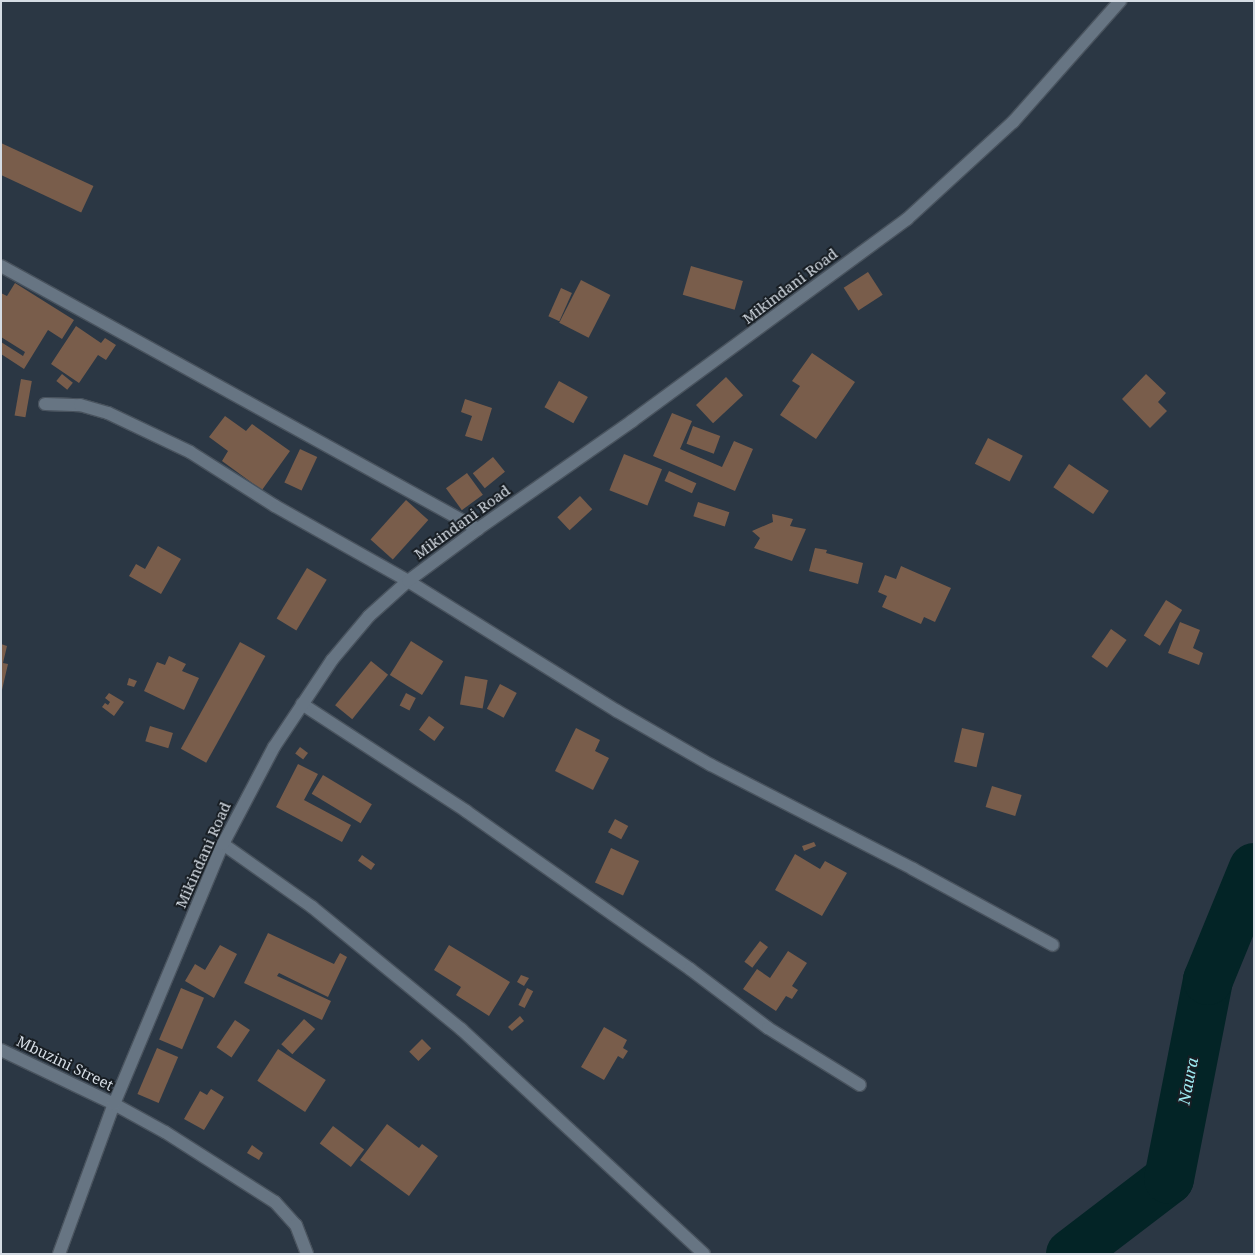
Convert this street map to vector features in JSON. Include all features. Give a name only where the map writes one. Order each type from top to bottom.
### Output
[{"type":"street","name":"Mikindani Road","points":[[59,1254],[114,1104],[223,844],[274,747],[332,660],[369,616],[408,581],[478,529],[640,416],[907,219],[1014,122],[1120,1]]},
{"type":"street","points":[[1,266],[478,529]]},
{"type":"street","points":[[46,404],[80,405],[108,413],[190,452],[275,506],[408,581],[617,711],[711,765],[913,869],[1053,946]]},
{"type":"street","points":[[302,704],[466,811],[682,964],[768,1028],[860,1085]]},
{"type":"street","points":[[223,844],[312,906],[461,1029],[704,1254]]},
{"type":"street","name":"Mbuzini Street","points":[[1,1050],[114,1104],[165,1132],[275,1202],[296,1225],[307,1254]]},
{"type":"building","points":[[1,143],[93,186],[81,212],[1,175]]},
{"type":"building","points":[[691,266],[743,281],[735,310],[683,295]]},
{"type":"building","points":[[868,272],[883,295],[858,310],[844,288]]},
{"type":"building","points":[[581,280],[610,295],[589,338],[559,323]]},
{"type":"building","points":[[15,283],[74,320],[62,339],[48,330],[24,369],[1,354],[1,342],[23,356],[25,352],[1,337],[1,293],[7,296]]},
{"type":"building","points":[[561,288],[572,293],[559,321],[548,316]]},
{"type":"building","points":[[76,326],[101,343],[105,338],[116,345],[106,360],[98,355],[79,383],[51,364]]},
{"type":"building","points":[[812,353],[855,382],[816,439],[780,415],[800,386],[792,381]]},
{"type":"building","points":[[62,374],[73,383],[67,390],[56,381]]},
{"type":"building","points":[[1146,374],[1166,393],[1158,402],[1167,411],[1150,428],[1122,399]]},
{"type":"building","points":[[726,377],[743,395],[713,423],[696,405]]},
{"type":"building","points":[[21,379],[32,381],[25,417],[15,415]]},
{"type":"building","points":[[559,381],[588,397],[573,423],[544,407]]},
{"type":"building","points":[[465,399],[492,408],[482,441],[465,436],[472,416],[461,412]]},
{"type":"building","points":[[672,413],[692,421],[680,449],[722,467],[734,441],[753,449],[735,491],[653,456]]},
{"type":"building","points":[[225,416],[246,431],[252,424],[290,451],[262,490],[222,461],[228,451],[209,437]]},
{"type":"building","points":[[693,426],[720,436],[714,454],[687,444]]},
{"type":"building","points":[[988,438],[1023,456],[1010,482],[975,464]]},
{"type":"building","points":[[300,449],[317,457],[302,491],[284,483]]},
{"type":"building","points":[[624,454],[662,469],[647,506],[609,490]]},
{"type":"building","points":[[493,457],[505,472],[485,488],[473,473]]},
{"type":"building","points":[[1069,464],[1109,491],[1093,514],[1053,487]]},
{"type":"building","points":[[669,471],[696,483],[692,493],[665,481]]},
{"type":"building","points":[[467,473],[483,495],[462,510],[446,488]]},
{"type":"building","points":[[580,496],[592,509],[570,530],[557,517]]},
{"type":"building","points":[[406,500],[428,520],[393,559],[371,539]]},
{"type":"building","points":[[698,502],[729,512],[725,526],[693,516]]},
{"type":"building","points":[[772,514],[793,519],[790,526],[806,529],[792,561],[754,548],[760,538],[752,531],[773,522]]},
{"type":"building","points":[[158,546],[181,559],[161,594],[129,576],[136,564],[145,569]]},
{"type":"building","points":[[815,548],[827,550],[826,553],[863,563],[858,584],[809,571]]},
{"type":"building","points":[[901,566],[951,588],[935,622],[924,617],[921,624],[882,607],[887,596],[878,592],[885,575],[896,579]]},
{"type":"building","points":[[307,568],[327,580],[296,630],[277,619]]},
{"type":"building","points":[[1166,600],[1182,610],[1160,646],[1144,636]]},
{"type":"building","points":[[1180,622],[1200,630],[1193,648],[1203,653],[1199,665],[1168,653]]},
{"type":"building","points":[[1111,629],[1127,640],[1107,668],[1091,657]]},
{"type":"building","points":[[411,641],[443,661],[422,695],[390,675]]},
{"type":"building","points":[[240,642],[265,656],[206,763],[181,749]]},
{"type":"building","points":[[1,644],[7,646],[3,663],[8,664],[2,690]]},
{"type":"building","points":[[169,656],[186,664],[182,671],[199,678],[184,710],[144,691],[157,662],[165,665]]},
{"type":"building","points":[[371,661],[388,675],[352,719],[335,705]]},
{"type":"building","points":[[465,676],[488,680],[483,709],[460,705]]},
{"type":"building","points":[[129,678],[137,681],[134,687],[127,685]]},
{"type":"building","points":[[500,684],[517,693],[504,718],[487,709]]},
{"type":"building","points":[[109,693],[124,702],[114,716],[102,707],[105,703],[108,705],[110,702],[105,698]]},
{"type":"building","points":[[406,693],[416,698],[409,710],[400,705]]},
{"type":"building","points":[[429,716],[444,727],[434,741],[419,730]]},
{"type":"building","points":[[150,726],[173,733],[168,748],[145,741]]},
{"type":"building","points":[[576,728],[600,740],[595,751],[609,758],[593,790],[555,771]]},
{"type":"building","points":[[962,728],[984,733],[977,767],[954,762]]},
{"type":"building","points":[[300,747],[308,753],[303,759],[295,753]]},
{"type":"building","points":[[298,764],[318,774],[304,800],[351,825],[342,842],[276,807]]},
{"type":"building","points":[[323,775],[372,804],[361,823],[312,794]]},
{"type":"building","points":[[992,786],[1022,795],[1015,816],[986,807]]},
{"type":"building","points":[[615,819],[628,826],[621,839],[608,832]]},
{"type":"building","points":[[814,842],[816,846],[804,851],[802,846]]},
{"type":"building","points":[[611,848],[639,861],[623,896],[595,882]]},
{"type":"building","points":[[795,854],[820,869],[825,861],[847,873],[822,916],[775,890]]},
{"type":"building","points":[[362,855],[375,864],[371,870],[358,861]]},
{"type":"building","points":[[268,933],[334,964],[340,953],[347,957],[328,997],[279,973],[277,976],[331,1001],[322,1020],[244,983]]},
{"type":"building","points":[[760,941],[768,947],[752,968],[744,962]]},
{"type":"building","points":[[220,945],[237,954],[214,998],[185,981],[195,964],[205,970]]},
{"type":"building","points":[[449,945],[510,982],[489,1016],[456,995],[461,987],[434,970]]},
{"type":"building","points":[[788,951],[807,963],[792,986],[798,990],[792,999],[786,996],[776,1011],[743,989],[757,969],[770,978]]},
{"type":"building","points":[[521,975],[529,978],[524,986],[517,982]]},
{"type":"building","points":[[181,988],[204,998],[182,1049],[159,1040]]},
{"type":"building","points":[[527,988],[533,991],[525,1008],[518,1005]]},
{"type":"building","points":[[520,1016],[524,1021],[512,1031],[508,1027]]},
{"type":"building","points":[[304,1019],[315,1029],[292,1054],[281,1044]]},
{"type":"building","points":[[235,1020],[250,1030],[231,1057],[217,1047]]},
{"type":"building","points":[[604,1027],[627,1040],[623,1048],[628,1051],[623,1059],[618,1056],[604,1080],[581,1067]]},
{"type":"building","points":[[422,1039],[431,1048],[418,1061],[409,1052]]},
{"type":"building","points":[[157,1048],[178,1057],[159,1103],[137,1094]]},
{"type":"building","points":[[278,1049],[326,1080],[305,1112],[257,1081]]},
{"type":"building","points":[[211,1089],[224,1097],[204,1130],[184,1119],[200,1091],[207,1095]]},
{"type":"building","points":[[387,1124],[419,1148],[422,1144],[438,1156],[409,1196],[360,1160]]},
{"type":"building","points":[[333,1126],[364,1149],[351,1167],[320,1144]]},
{"type":"building","points":[[252,1145],[263,1153],[259,1160],[247,1153]]},
{"type":"waterway","name":"Naura","points":[[1071,1254],[1169,1179],[1208,980],[1254,868]]}]
